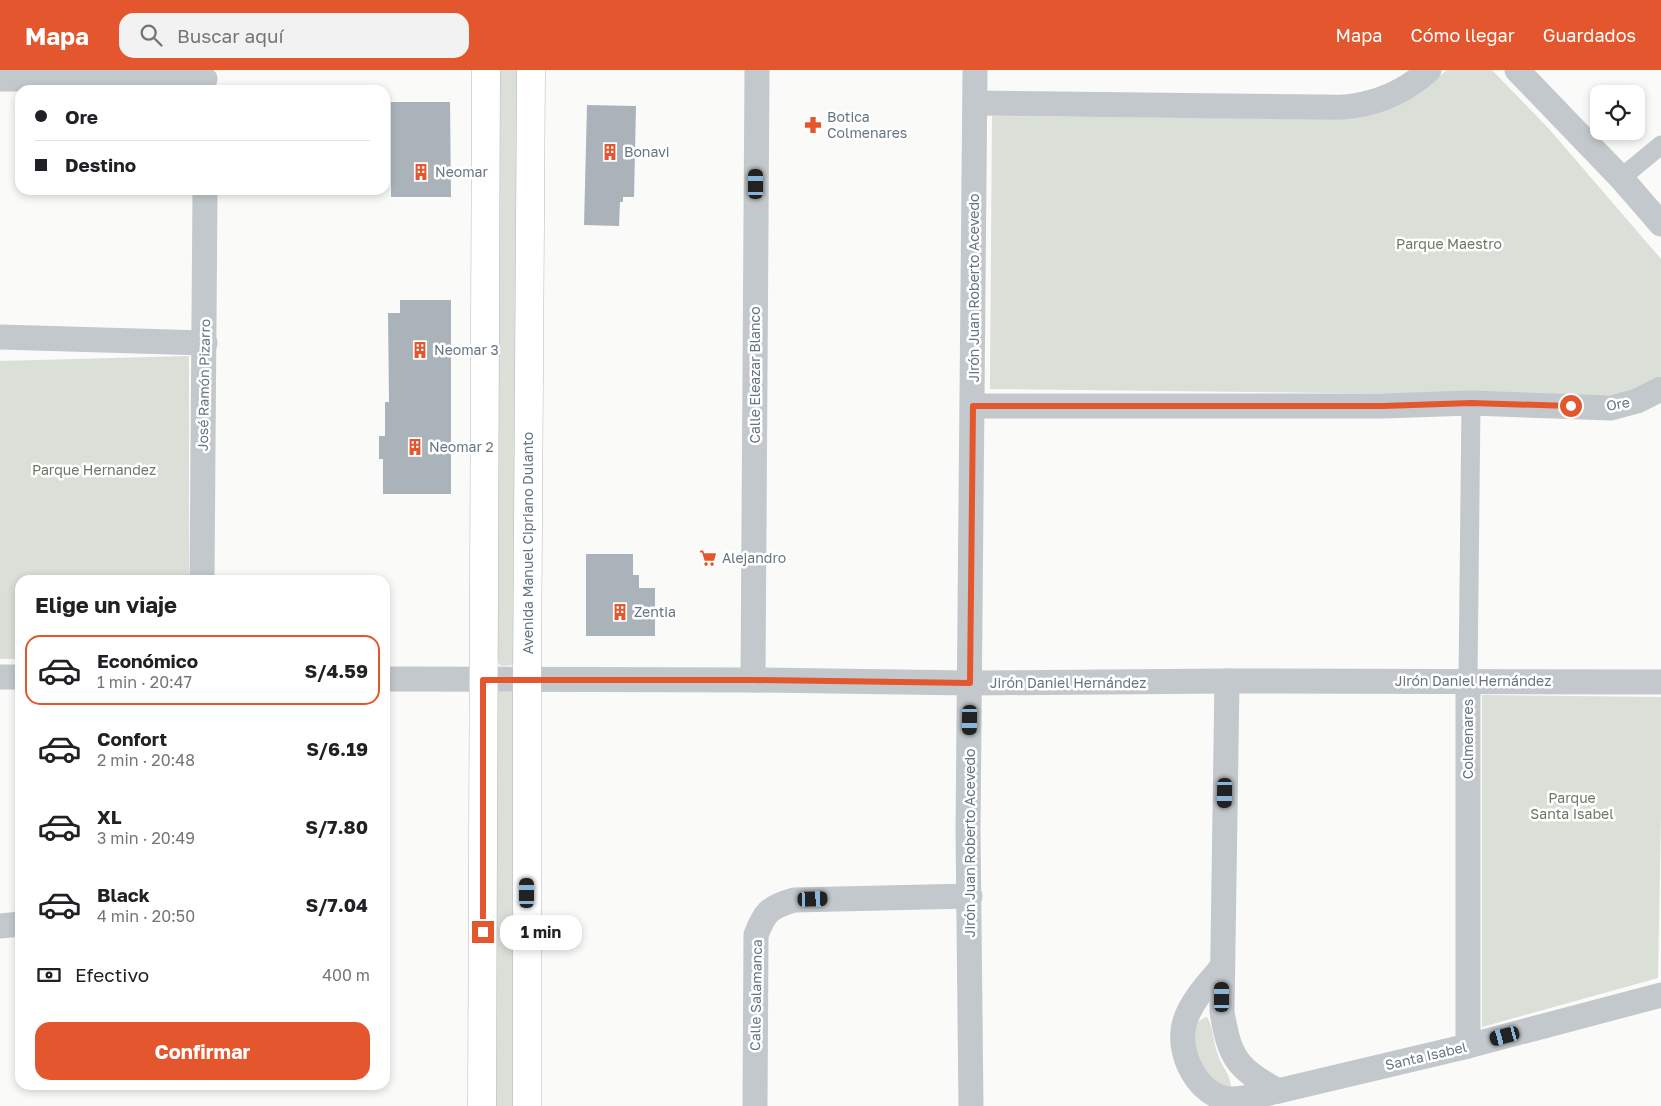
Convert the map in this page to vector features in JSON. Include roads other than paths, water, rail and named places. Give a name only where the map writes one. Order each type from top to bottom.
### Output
[{"type":"main road","points":[[482,1106],[486,70]]},
{"type":"main road","name":"Avenida Manuel Cipriano Dulanto","points":[[527,1106],[527,680],[531,70]]},
{"type":"street","name":"Calle Eleazar Blanco","points":[[753,680],[757,70]]},
{"type":"street","name":"Jirón Juan Roberto Acevedo","points":[[971,1106],[968,831],[975,70]]},
{"type":"street","points":[[975,103],[1353,106],[1384,98],[1413,84],[1429,70]]},
{"type":"street","points":[[1516,70],[1621,178],[1661,224]]},
{"type":"street","points":[[0,79],[205,80]]},
{"type":"street","points":[[1621,178],[1661,145]]},
{"type":"street","name":"José Ramón Pizarro","points":[[202,575],[205,195]]},
{"type":"street","points":[[0,337],[205,343]]},
{"type":"street","name":"Ore","points":[[973,406],[1383,406],[1471,403],[1611,408],[1638,401],[1661,389]]},
{"type":"street","name":"Colmenares","points":[[1468,1046],[1468,681],[1471,403]]},
{"type":"street","points":[[0,677],[15,677]]},
{"type":"street","name":"Jirón Daniel Hernández","points":[[390,679],[753,680],[970,683],[1661,682]]},
{"type":"street","points":[[1227,682],[1222,1012],[1226,1037],[1236,1061],[1253,1077],[1278,1091]]},
{"type":"street","name":"Calle Salamanca","points":[[755,1106],[756,935],[763,916],[775,906],[794,900],[970,896]]},
{"type":"street","points":[[0,926],[15,924]]},
{"type":"street","name":"Santa Isabel","points":[[1222,967],[1196,998],[1185,1022],[1183,1039],[1188,1062],[1198,1082],[1212,1094],[1232,1099],[1278,1091],[1468,1046],[1661,994]]},
{"type":"place","name":"Botica Colmenares","points":[[813,125]]},
{"type":"place","name":"Bonavi","points":[[610,152]]},
{"type":"place","name":"Neomar","points":[[421,172]]},
{"type":"place","name":"Neomar 3","points":[[420,350]]},
{"type":"place","name":"Neomar 2","points":[[415,447]]},
{"type":"place","name":"Alejandro","points":[[708,558]]},
{"type":"place","name":"Zentia","points":[[620,612]]},
{"type":"park label","name":"Parque Maestro","points":[[1449,244]]},
{"type":"park label","name":"Parque Hernandez","points":[[94,470]]},
{"type":"park label","name":"Parque Santa Isabel","points":[[1572,806]]}]
